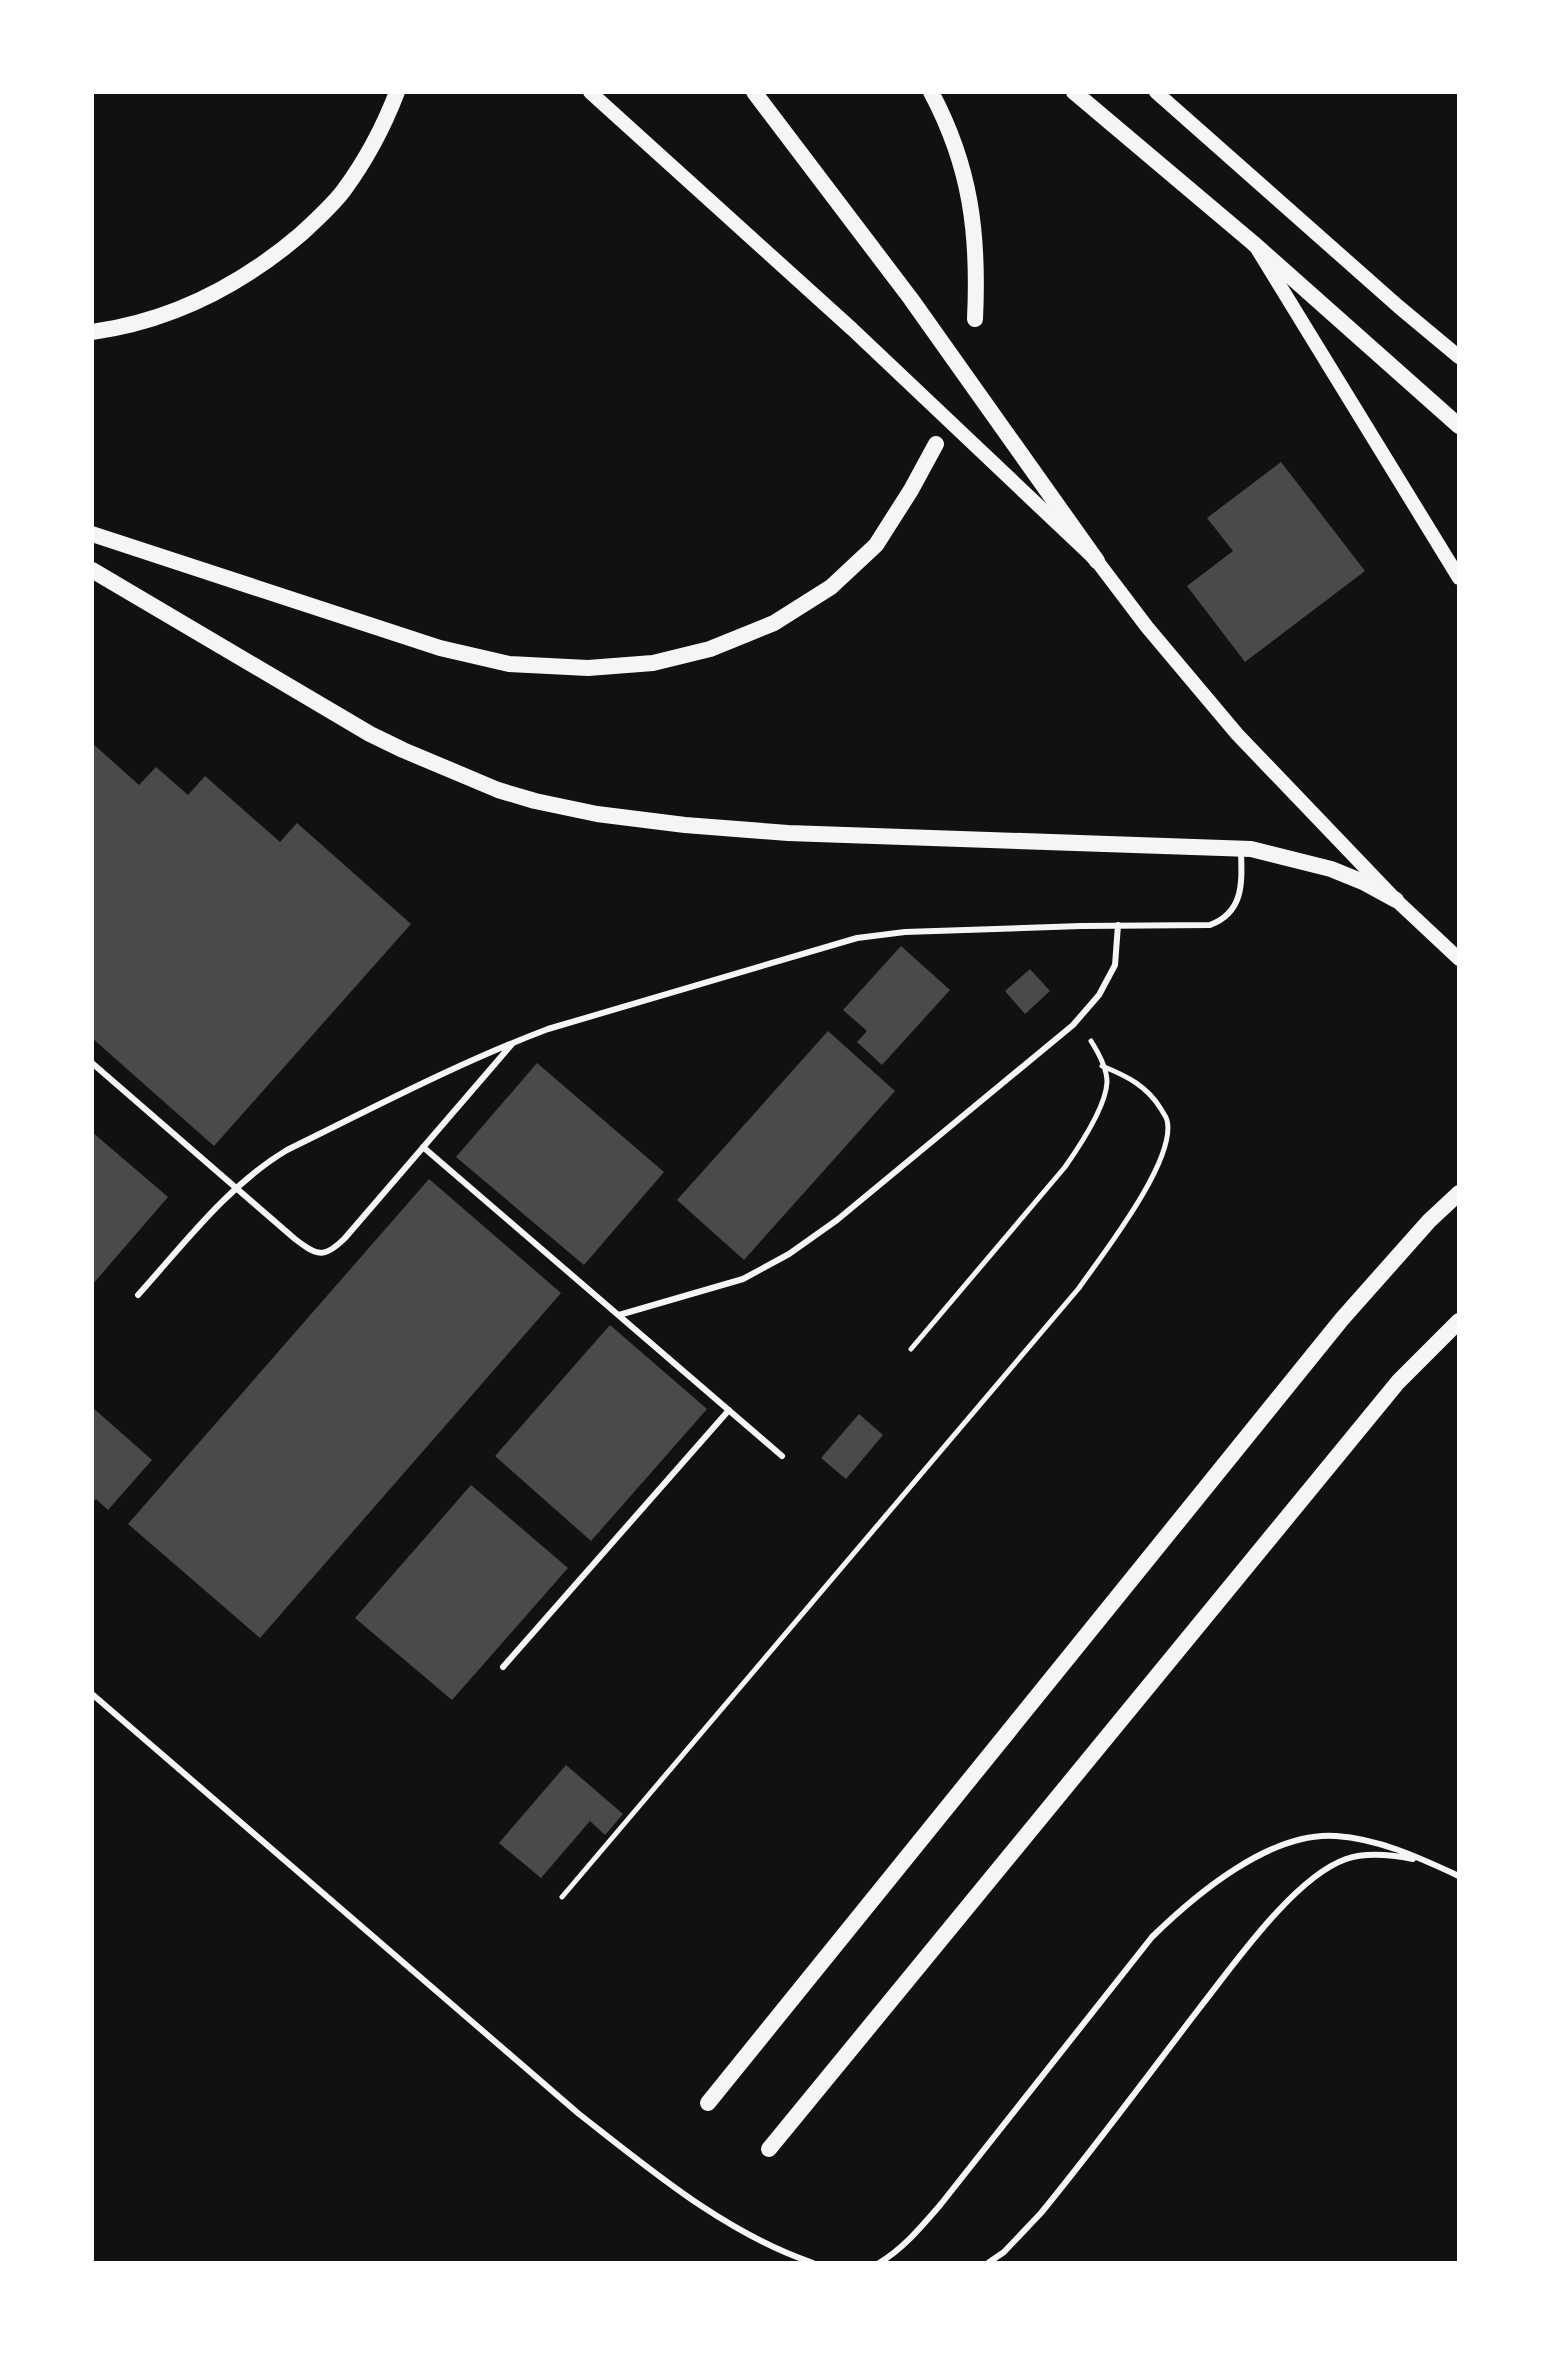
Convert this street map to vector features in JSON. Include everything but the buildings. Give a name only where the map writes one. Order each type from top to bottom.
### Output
[{"type":"main road","points":[[92,332],[122,328],[166,315],[232,285],[277,254],[314,223],[344,191],[369,152],[397,92]]},
{"type":"main road","points":[[754,92],[911,299],[1097,561]]},
{"type":"main road","points":[[931,92],[944,117],[963,170],[974,218],[977,278],[975,319]]},
{"type":"main road","points":[[1074,92],[1253,243],[1459,426]]},
{"type":"main road","points":[[92,534],[440,648],[509,664],[588,668],[653,663],[710,649],[774,623],[831,587],[876,545],[936,444]]},
{"type":"main road","points":[[92,570],[370,734],[461,775],[535,801],[597,814],[788,833],[1251,849],[1331,869],[1396,900]]},
{"type":"main road","points":[[708,2103],[1342,1319],[1429,1221],[1459,1193]]},
{"type":"main road","points":[[769,2149],[1398,1382],[1459,1321]]},
{"type":"street","points":[[590,92],[852,329],[1097,561],[1156,638],[1237,734],[1396,900],[1459,959]]},
{"type":"street","points":[[1156,92],[1459,357]]},
{"type":"street","points":[[1253,243],[1459,578]]},
{"type":"lane","points":[[138,1295],[236,1188],[265,1163],[444,1072],[514,1041],[857,938],[905,932],[1210,925],[1223,920],[1233,909],[1239,895],[1241,848]]},
{"type":"lane","points":[[619,1315],[743,1279],[789,1254],[837,1220],[1078,1019],[1099,995],[1115,965],[1118,925]]},
{"type":"lane","points":[[92,1063],[310,1251],[321,1254],[329,1253],[345,1238],[514,1041]]},
{"type":"lane","points":[[423,1147],[782,1456]]},
{"type":"lane","points":[[503,1667],[729,1410]]},
{"type":"lane","points":[[92,1694],[604,2134],[709,2211],[813,2263]]},
{"type":"lane","points":[[879,2263],[894,2254],[941,2204],[1152,1937],[1185,1904],[1223,1876],[1265,1852],[1306,1837],[1336,1836],[1384,1844],[1459,1876]]},
{"type":"lane","points":[[988,2263],[1004,2252],[1041,2213],[1240,1957],[1293,1896],[1320,1874],[1347,1858],[1397,1856],[1428,1862]]},
{"type":"path","points":[[911,1349],[1065,1167],[1087,1136],[1107,1082],[1100,1055],[1078,1019]]},
{"type":"path","points":[[562,1897],[1079,1288],[1145,1192],[1167,1145],[1167,1120],[1154,1097],[1132,1078],[1102,1066]]}]
